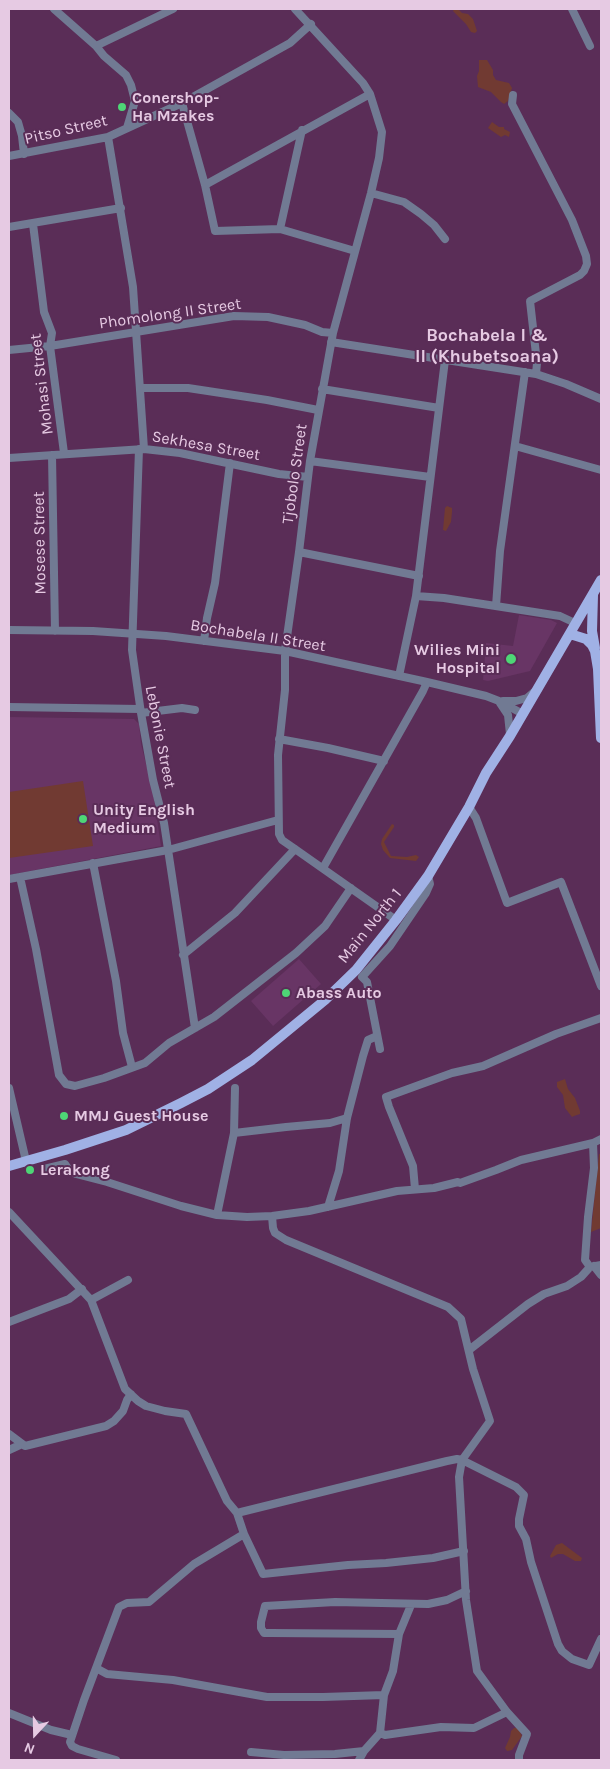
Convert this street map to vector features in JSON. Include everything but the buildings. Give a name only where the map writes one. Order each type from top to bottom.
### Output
[{"type":"main road","name":"Main North 1","points":[[9,1166],[54,1153],[143,1122],[208,1089],[252,1060],[326,1000],[356,970],[428,876],[469,807],[486,773],[510,736],[601,580]]},
{"type":"main road","points":[[593,594],[592,631],[598,669],[601,738]]},
{"type":"main road","points":[[570,634],[586,639],[595,650]]},
{"type":"street","points":[[54,9],[126,75],[135,101],[127,128]]},
{"type":"street","name":"Tjobolo Street","points":[[295,9],[311,24],[363,83],[370,94],[382,132],[379,158],[371,193],[331,342],[310,461],[285,651],[285,690],[279,739],[279,834],[282,840],[396,920]]},
{"type":"street","points":[[572,9],[590,46]]},
{"type":"street","points":[[96,46],[169,10]]},
{"type":"street","name":"Pitso Street","points":[[9,156],[108,137],[182,103],[290,43],[311,24]]},
{"type":"street","points":[[205,185],[370,94]]},
{"type":"street","points":[[513,96],[512,104],[572,220],[586,256],[587,264],[580,275],[530,301],[537,363],[536,374]]},
{"type":"street","points":[[182,103],[205,185],[215,231],[280,229],[355,251]]},
{"type":"street","points":[[9,113],[18,122],[24,154]]},
{"type":"street","points":[[280,229],[302,130]]},
{"type":"street","name":"Lebonie Street","points":[[108,137],[133,287],[140,388],[141,449],[133,592],[132,650],[140,711],[153,780],[164,823],[195,1028]]},
{"type":"street","points":[[371,193],[404,202],[434,225],[445,239]]},
{"type":"street","points":[[9,227],[121,208]]},
{"type":"street","name":"Mohasi Street","points":[[33,224],[44,312],[52,333],[50,346],[64,453]]},
{"type":"street","name":"Phomolong II Street","points":[[9,350],[50,346],[242,316],[268,317],[305,324],[322,332],[333,333]]},
{"type":"street","points":[[331,342],[536,374],[601,399]]},
{"type":"street","points":[[399,676],[419,576],[445,360]]},
{"type":"street","points":[[496,606],[500,551],[525,372]]},
{"type":"street","points":[[140,388],[188,388],[318,410]]},
{"type":"street","points":[[322,389],[439,408]]},
{"type":"street","points":[[515,446],[601,470]]},
{"type":"street","name":"Sekhesa Street","points":[[9,458],[141,449],[180,453],[279,474],[308,477]]},
{"type":"street","name":"Mosese Street","points":[[52,455],[55,631]]},
{"type":"street","points":[[310,461],[430,477]]},
{"type":"street","points":[[204,641],[215,583],[230,463]]},
{"type":"street","points":[[299,552],[419,576]]},
{"type":"street","points":[[416,596],[560,616],[575,623]]},
{"type":"street","name":"Bochabela II Street","points":[[9,630],[133,633],[285,651],[427,682],[499,701],[523,714]]},
{"type":"street","points":[[323,868],[427,682]]},
{"type":"street","name":"Bochabela II Street","points":[[499,701],[516,701],[527,698],[536,691]]},
{"type":"street","points":[[499,701],[508,715],[510,736]]},
{"type":"street","points":[[9,707],[140,711],[182,708],[195,710]]},
{"type":"street","points":[[279,739],[384,761]]},
{"type":"street","points":[[469,807],[476,818],[507,903],[562,882],[598,966],[601,986]]},
{"type":"street","points":[[9,878],[168,850],[278,820]]},
{"type":"street","points":[[183,955],[235,913],[295,849]]},
{"type":"street","points":[[92,863],[116,981],[123,1033],[132,1066]]},
{"type":"street","points":[[380,1049],[367,982],[362,977],[390,946],[426,893],[430,884],[428,876]]},
{"type":"street","points":[[20,877],[36,949],[59,1076],[66,1084],[75,1086],[104,1078],[145,1062],[169,1043],[214,1017],[296,953],[325,926],[351,888]]},
{"type":"street","points":[[415,1189],[413,1166],[388,1107],[386,1097],[452,1073],[483,1066],[556,1034],[601,1018]]},
{"type":"street","points":[[328,1207],[339,1171],[347,1118],[368,1040],[377,1036]]},
{"type":"street","points":[[9,1088],[26,1161]]},
{"type":"street","points":[[217,1215],[234,1133],[234,1088]]},
{"type":"street","points":[[234,1133],[330,1124],[347,1118]]},
{"type":"street","points":[[44,1169],[65,1164],[69,1170],[76,1174],[217,1215],[272,1216],[328,1207],[398,1191],[434,1188],[460,1183],[521,1160],[593,1143],[601,1138]]},
{"type":"street","points":[[593,1143],[594,1168],[585,1260],[595,1266],[601,1275]]},
{"type":"street","points":[[54,1153],[58,1167]]},
{"type":"street","points":[[9,1212],[91,1300],[126,1389],[146,1406],[186,1414],[227,1501],[237,1513],[244,1534],[263,1574],[433,1558],[464,1551]]},
{"type":"street","points":[[272,1216],[275,1233],[286,1240],[452,1309],[460,1319],[490,1421],[462,1460],[459,1489],[466,1600],[477,1671],[507,1712],[527,1734],[519,1760]]},
{"type":"street","points":[[469,1350],[528,1304],[544,1294],[567,1286],[595,1266]]},
{"type":"street","points":[[91,1300],[128,1280]]},
{"type":"street","points":[[9,1322],[69,1298],[82,1290]]},
{"type":"street","points":[[9,1434],[25,1446],[106,1426],[123,1412],[131,1394]]},
{"type":"street","points":[[9,1450],[22,1444]]},
{"type":"street","points":[[237,1513],[447,1461],[462,1460],[516,1487],[524,1495],[518,1519],[519,1526],[526,1539],[531,1562],[562,1651],[572,1659],[589,1665],[601,1639]]},
{"type":"street","points":[[116,1760],[72,1746],[70,1742],[120,1607],[128,1604],[149,1602],[194,1564],[244,1534]]},
{"type":"street","points":[[399,1634],[271,1634],[264,1633],[261,1628],[261,1622],[265,1606],[335,1602],[428,1604],[447,1600],[466,1591]]},
{"type":"street","points":[[359,1760],[364,1751],[380,1733],[384,1695],[393,1671],[399,1634],[408,1616],[411,1604]]},
{"type":"street","points":[[96,1668],[107,1674],[173,1680],[267,1697],[323,1698],[384,1695]]},
{"type":"street","points":[[380,1733],[385,1735],[441,1727],[474,1728],[507,1712]]},
{"type":"street","points":[[9,1713],[51,1730],[72,1735]]},
{"type":"street","points":[[250,1752],[335,1754],[364,1751]]},
{"type":"shaded area","points":[[454,9],[468,14],[473,19],[477,31],[475,33],[471,32],[453,11]]},
{"type":"shaded area","points":[[479,60],[487,60],[496,80],[509,83],[512,88],[508,101],[504,104],[491,92],[478,87]]},
{"type":"shaded area","points":[[492,122],[510,132],[509,137],[505,135],[501,137],[488,128]]},
{"type":"shaded area","points":[[447,506],[452,508],[452,512],[451,522],[446,531],[443,530],[445,508]]},
{"type":"shaded area","name":"Wilies Mini Hospital","points":[[519,615],[551,620],[557,623],[530,671],[488,681],[483,680],[486,643],[513,646]]},
{"type":"shaded area","name":"Unity English Medium","points":[[9,717],[134,719],[139,724],[141,744],[153,792],[161,846],[9,875]]},
{"type":"shaded area","points":[[83,781],[93,846],[9,858],[9,792]]},
{"type":"shaded area","points":[[392,824],[394,827],[384,842],[391,856],[407,857],[416,855],[419,857],[416,861],[390,858],[383,850],[382,839]]},
{"type":"shaded area","name":"Abass Auto","points":[[299,959],[321,984],[273,1026],[251,1001]]},
{"type":"shaded area","points":[[565,1079],[568,1089],[575,1098],[580,1111],[580,1114],[572,1117],[565,1108],[563,1095],[557,1087],[557,1082]]},
{"type":"shaded area","points":[[599,1154],[601,1154],[601,1228],[591,1232]]},
{"type":"shaded area","points":[[562,1543],[582,1558],[581,1561],[575,1561],[563,1554],[558,1554],[551,1558],[550,1556],[556,1545]]},
{"type":"shaded area","points":[[514,1728],[518,1728],[522,1736],[512,1750],[507,1751],[505,1748],[511,1731]]},
{"type":"place","name":"Conershop- Ha Mzakes","points":[[122,107]]},
{"type":"place","name":"Wilies Mini Hospital","points":[[511,659]]},
{"type":"place","name":"Unity English Medium","points":[[83,819]]},
{"type":"place","name":"Abass Auto","points":[[286,993]]},
{"type":"place","name":"MMJ Guest House","points":[[64,1116]]},
{"type":"place","name":"Lerakong","points":[[30,1170]]},
{"type":"district","name":"Bochabela I & II (Khubetsoana)","points":[[487,346]]}]
